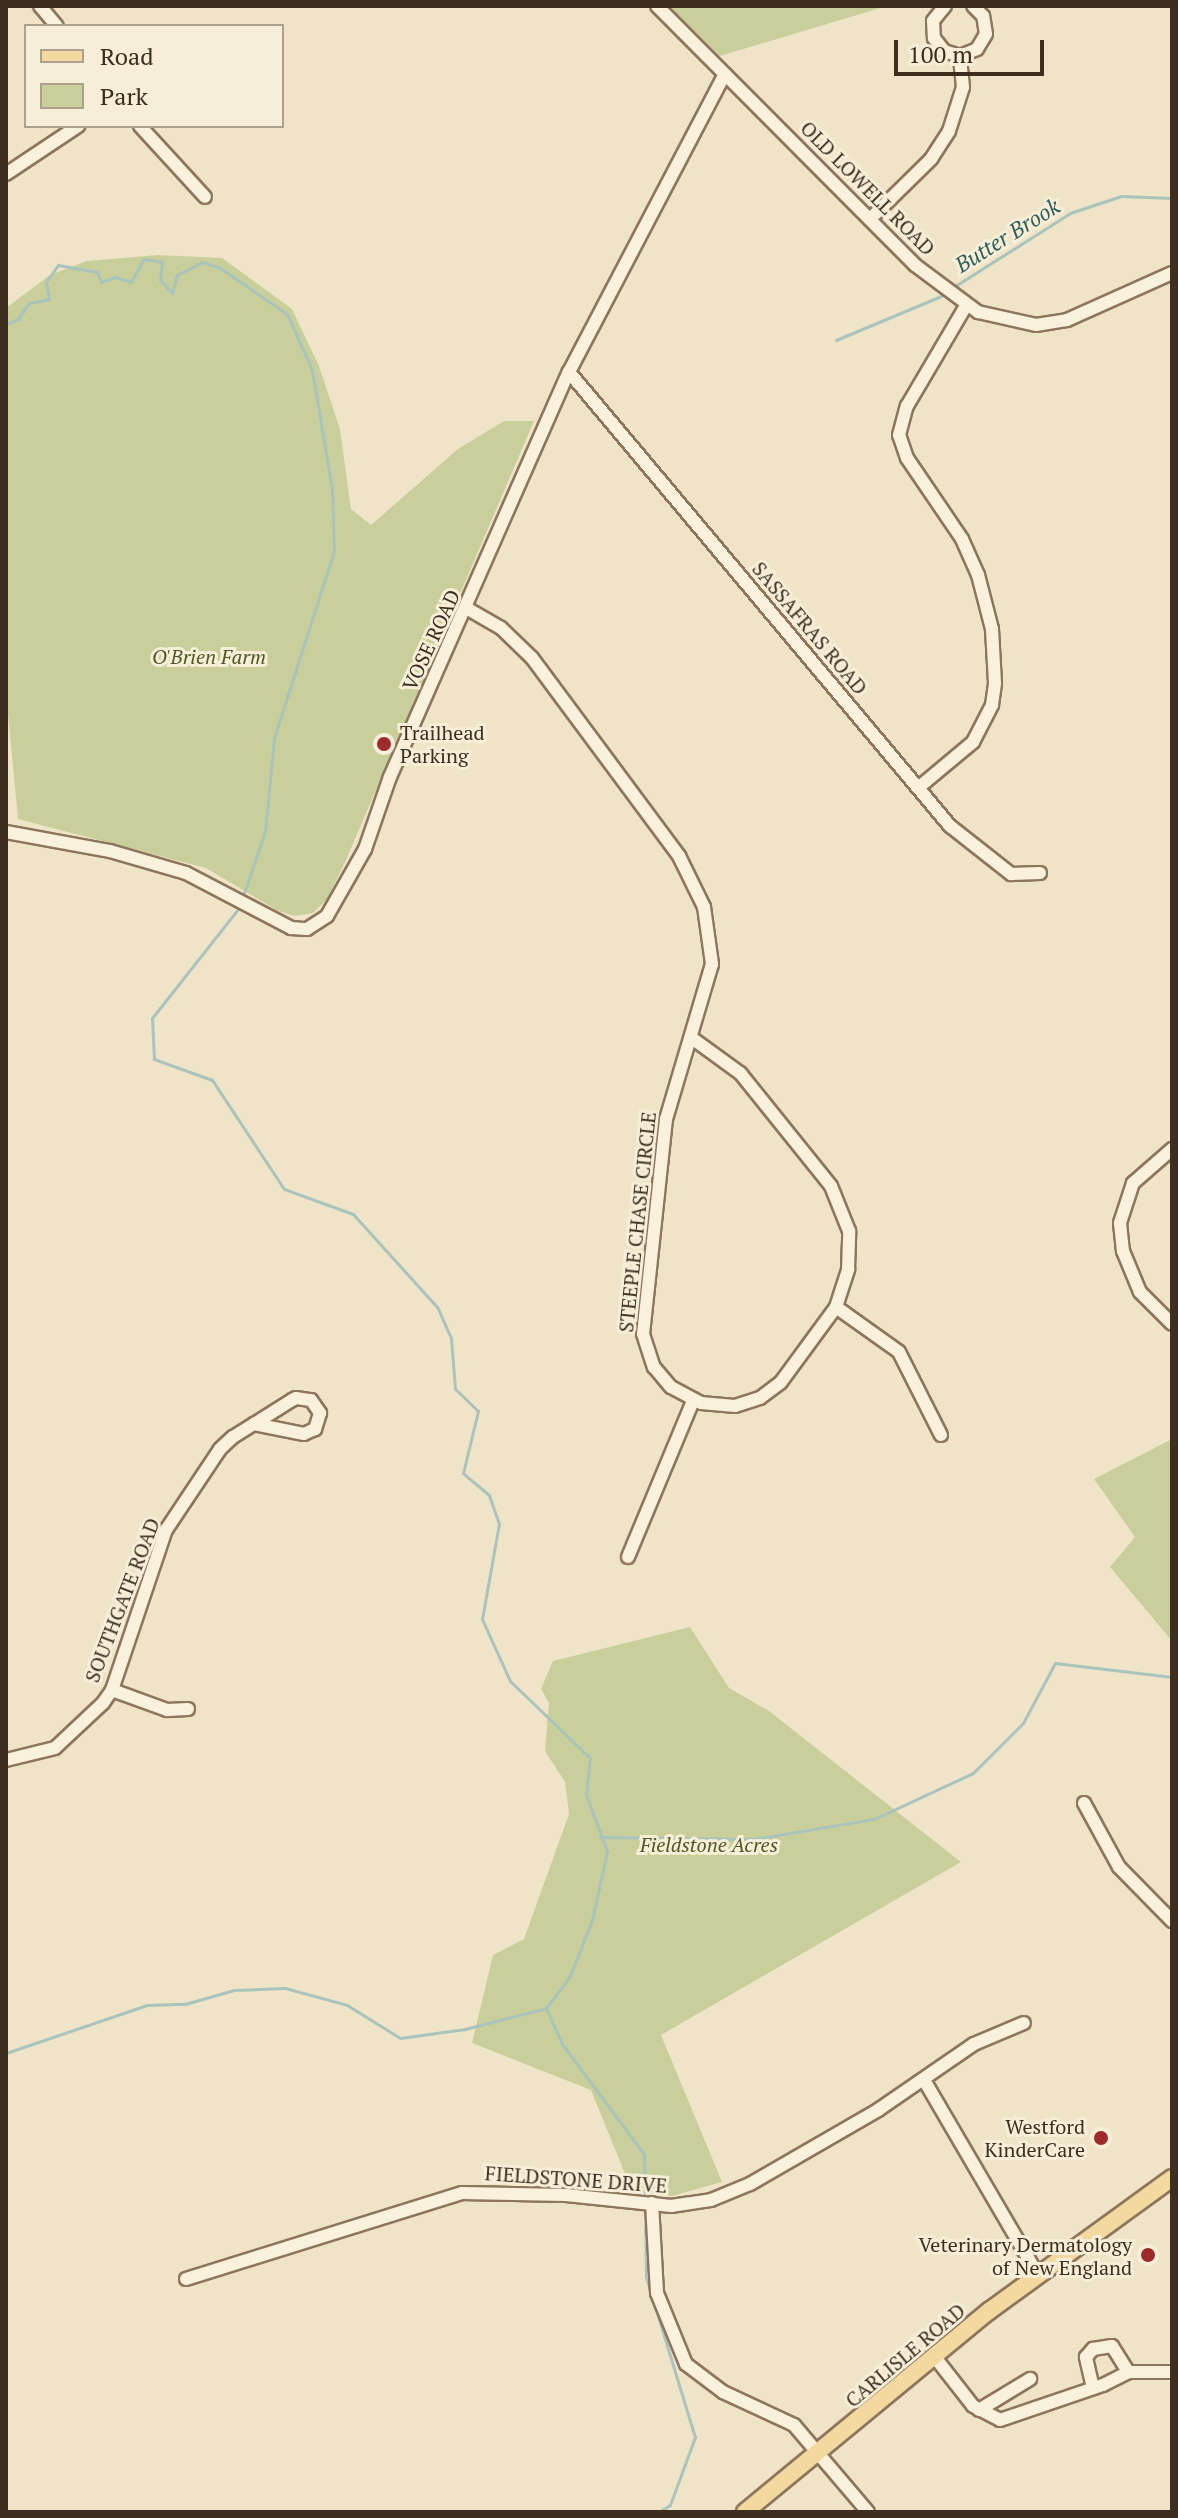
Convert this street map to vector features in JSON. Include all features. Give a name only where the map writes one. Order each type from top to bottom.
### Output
[{"type":"main road","name":"CARLISLE ROAD","points":[[745,2512],[934,2356],[1038,2275],[1172,2178]]},
{"type":"street","points":[[40,6],[55,24]]},
{"type":"street","name":"OLD LOWELL ROAD","points":[[657,6],[870,219],[966,306],[1004,322],[1067,320],[1172,273]]},
{"type":"street","points":[[945,6],[933,21],[934,38],[944,51],[960,56],[977,49],[986,34],[983,16],[973,6]]},
{"type":"street","points":[[870,219],[931,159],[949,131],[963,87],[960,56]]},
{"type":"street","name":"VOSE ROAD","points":[[6,832],[110,851],[204,879],[279,924],[307,929],[317,924],[336,905],[357,867],[390,777],[468,609],[569,372],[725,74]]},
{"type":"street","points":[[6,174],[75,128]]},
{"type":"street","points":[[142,128],[205,197]]},
{"type":"street","points":[[918,788],[973,742],[992,705],[995,683],[992,629],[978,575],[962,539],[907,458],[899,435],[907,406],[966,306]]},
{"type":"street","name":"SASSAFRAS ROAD","points":[[569,372],[918,788],[981,856],[1011,874],[1040,873]]},
{"type":"street","name":"STEEPLE CHASE CIRCLE","points":[[468,609],[501,628],[532,658],[689,872],[704,907],[712,964],[693,1039],[666,1119],[643,1325],[654,1367],[671,1387],[693,1401]]},
{"type":"street","points":[[628,1557],[693,1401],[735,1406],[767,1393],[836,1307],[850,1246],[839,1200],[740,1073],[693,1039]]},
{"type":"street","points":[[1172,1149],[1133,1183],[1120,1223],[1123,1251],[1140,1292],[1172,1324]]},
{"type":"street","points":[[836,1307],[899,1352],[941,1435]]},
{"type":"street","name":"SOUTHGATE ROAD","points":[[6,1760],[55,1748],[97,1711],[112,1690],[166,1530],[220,1449],[254,1424],[300,1398],[314,1403],[320,1413],[315,1429],[304,1434],[254,1424]]},
{"type":"street","points":[[112,1690],[167,1710],[188,1709]]},
{"type":"street","points":[[1084,1803],[1112,1857],[1172,1921]]},
{"type":"street","name":"FIELDSTONE DRIVE","points":[[186,2279],[462,2193],[691,2204],[750,2184],[924,2080],[974,2044],[1024,2023]]},
{"type":"street","points":[[924,2080],[1038,2275]]},
{"type":"street","points":[[652,2203],[657,2293],[686,2364],[709,2384],[794,2425],[868,2512]]},
{"type":"street","points":[[1093,2388],[1086,2357],[1093,2349],[1112,2346],[1128,2372]]},
{"type":"street","points":[[934,2356],[979,2410],[1008,2419],[1128,2372],[1172,2372]]},
{"type":"street","points":[[979,2410],[1030,2379]]},
{"type":"green space","points":[[669,6],[887,6],[720,56]]},
{"type":"green space","name":"O'Brien Farm","points":[[158,255],[222,258],[292,309],[319,366],[340,429],[351,509],[371,525],[458,449],[504,421],[534,421],[346,860],[327,899],[313,913],[295,916],[278,911],[206,868],[18,819],[6,693],[6,308],[50,275],[87,261]]},
{"type":"green space","points":[[1172,1439],[1172,1641],[1110,1567],[1135,1537],[1094,1479]]},
{"type":"green space","name":"Fieldstone Acres","points":[[690,1627],[729,1688],[769,1711],[961,1862],[661,2035],[722,2182],[672,2196],[632,2191],[591,2090],[472,2043],[493,1955],[524,1939],[569,1814],[565,1782],[545,1751],[549,1703],[541,1689],[553,1661]]},
{"type":"waterway","name":"Butter Brook","points":[[952,288],[1070,213],[1121,196],[1172,198]]},
{"type":"waterway","points":[[6,324],[18,319],[29,303],[49,299],[46,282],[58,265],[97,272],[101,282],[115,277],[131,282],[144,259],[162,262],[160,280],[172,293],[177,275],[202,262],[220,268],[287,314],[312,370],[332,489],[334,551],[274,738],[265,831],[244,893]]},
{"type":"waterway","name":"Butter Brook","points":[[836,340],[941,296]]},
{"type":"waterway","points":[[6,2053],[147,2005],[185,2004],[234,1990],[285,1988],[347,2005],[400,2038],[465,2029],[546,2008],[569,1978],[592,1920],[607,1851],[586,1795],[590,1758],[510,1681],[482,1619],[499,1524],[489,1495],[463,1473],[478,1411],[455,1389],[451,1338],[437,1307],[353,1214],[284,1189],[212,1080],[154,1059],[152,1018],[239,908]]},
{"type":"waterway","points":[[600,1837],[754,1839],[874,1819],[973,1773],[1023,1723],[1055,1663],[1172,1677]]},
{"type":"waterway","points":[[546,2008],[562,2044],[644,2154],[645,2198]]},
{"type":"waterway","points":[[645,2205],[646,2277],[695,2437],[670,2505],[659,2512]]},
{"type":"place","name":"Trailhead Parking","points":[[384,744]]},
{"type":"place","name":"Westford KinderCare","points":[[1101,2138]]},
{"type":"place","name":"Veterinary Dermatology of New England","points":[[1148,2255]]}]
